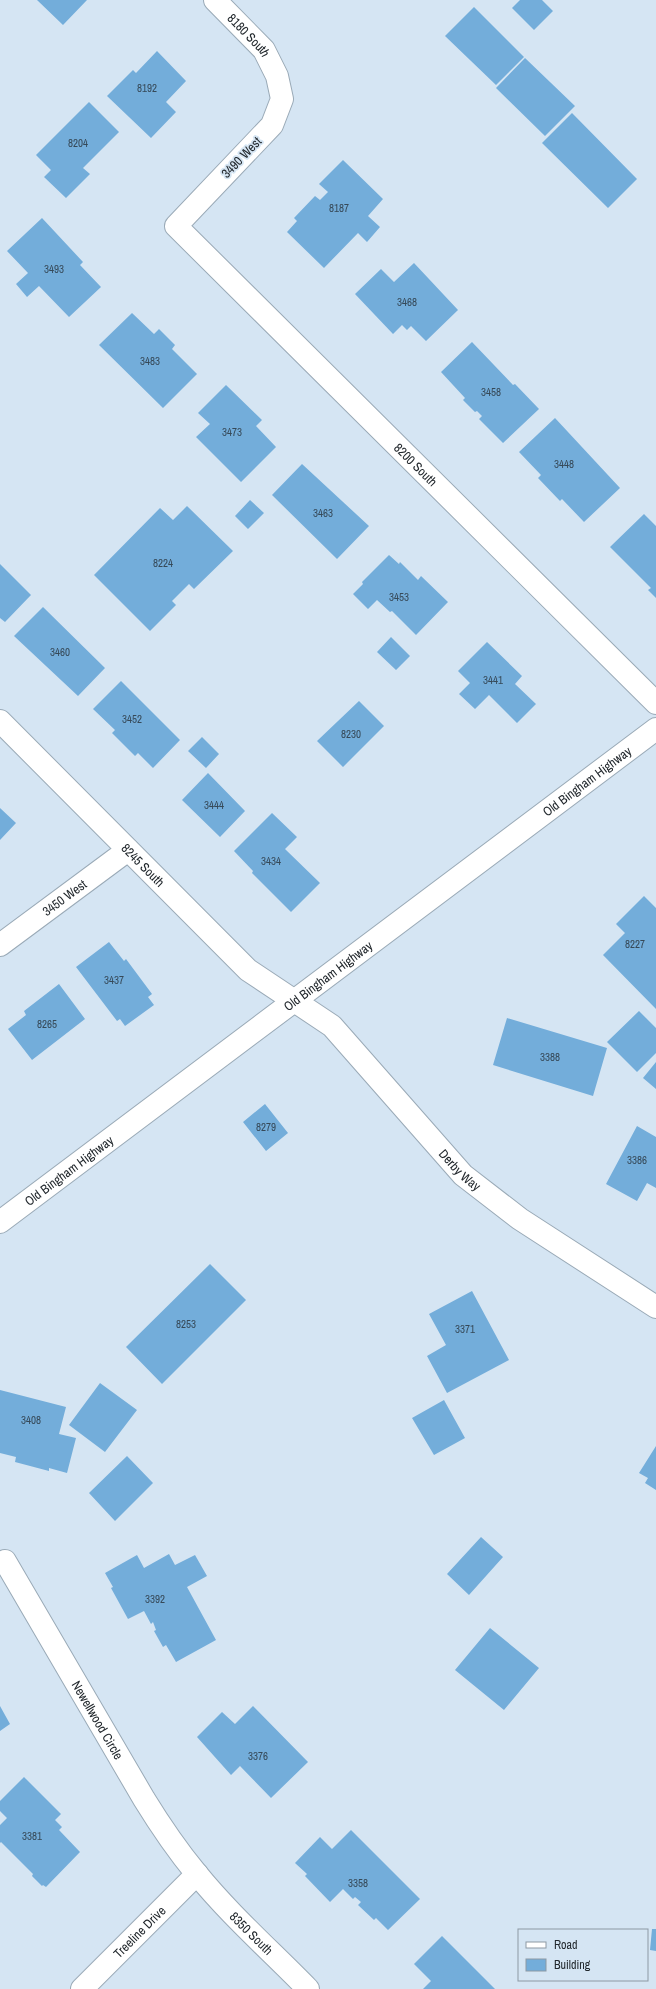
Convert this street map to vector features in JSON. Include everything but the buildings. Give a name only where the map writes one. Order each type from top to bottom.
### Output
[{"type":"street","name":"8180 South","points":[[215,0],[264,50],[277,76]]},
{"type":"street","name":"3490 West","points":[[176,226],[272,125],[282,100],[277,76]]},
{"type":"street","name":"8200 South","points":[[176,226],[656,703]]},
{"type":"street","name":"8245 South","points":[[0,721],[248,970],[293,1000]]},
{"type":"street","name":"Old Bingham Highway","points":[[0,1222],[293,1000],[656,729]]},
{"type":"street","name":"3450 West","points":[[0,945],[128,850]]},
{"type":"street","name":"Derby Way","points":[[293,1000],[332,1026],[463,1175],[520,1219],[656,1307]]},
{"type":"street","name":"Newellwood Circle","points":[[6,1561],[144,1799],[168,1837],[197,1874]]},
{"type":"street","name":"Treeline Drive","points":[[82,1989],[197,1874]]},
{"type":"street","name":"8350 South","points":[[197,1874],[234,1915],[308,1989]]}]
